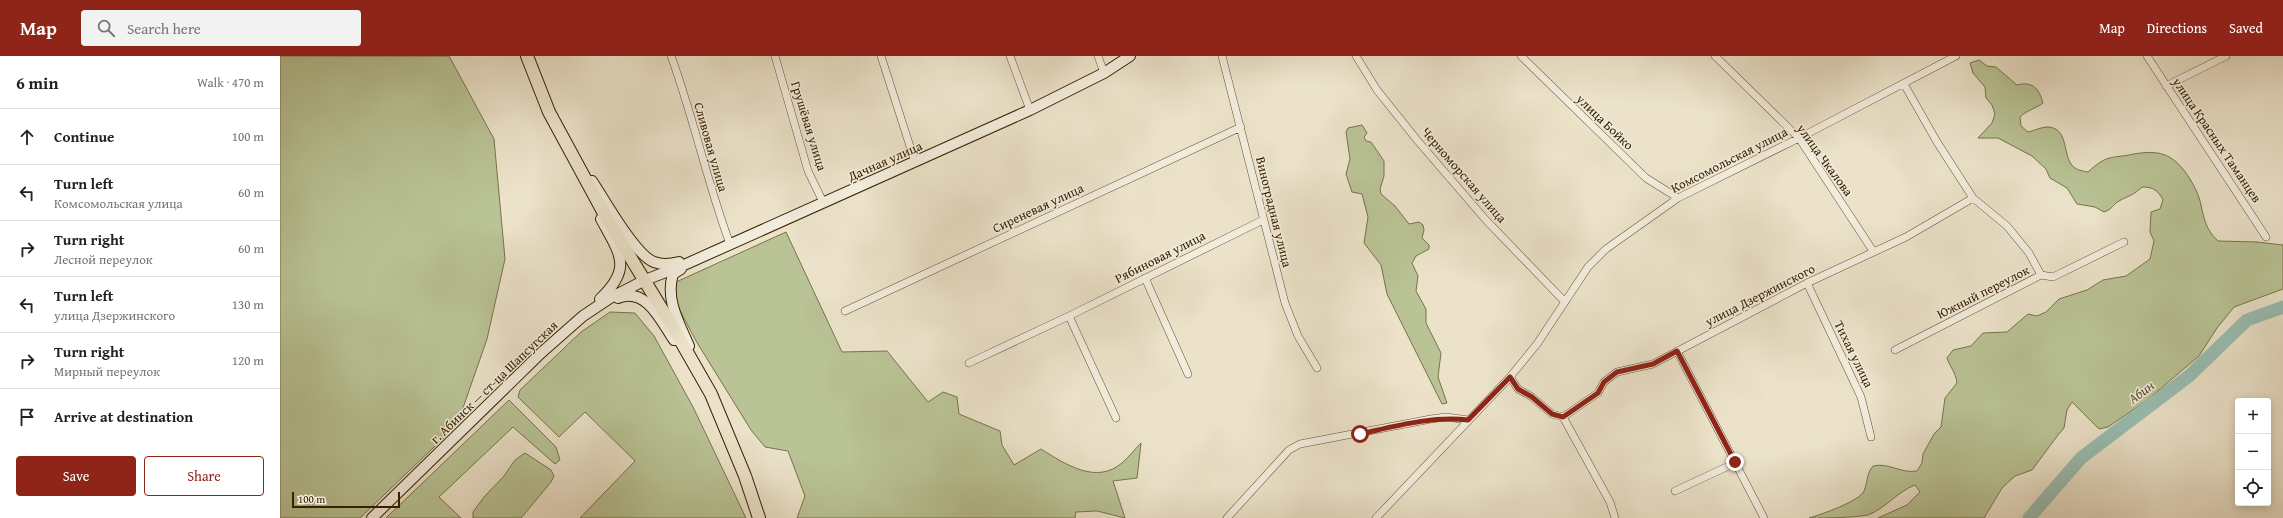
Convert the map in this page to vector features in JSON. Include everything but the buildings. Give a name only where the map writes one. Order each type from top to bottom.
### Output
[{"type":"highway","points":[[527,56],[549,112],[607,219],[645,280],[711,394],[745,476],[759,518]]},
{"type":"main road","name":"Дачная улица","points":[[645,280],[697,259],[1030,110],[1104,72],[1130,56]]},
{"type":"main road","points":[[549,112],[627,236],[653,262],[668,264],[697,259]]},
{"type":"main road","points":[[549,112],[587,194],[619,253],[621,273],[612,288],[582,316]]},
{"type":"main road","points":[[697,259],[673,274],[670,286],[674,313],[711,394]]},
{"type":"main road","name":"г. Абинск — ст-ца Шапсугская","points":[[372,518],[541,353],[582,316],[610,298],[645,280]]},
{"type":"main road","points":[[582,316],[620,296],[634,295],[650,304],[711,394]]},
{"type":"street","name":"Сливовая улица","points":[[671,56],[706,166],[715,203],[730,244]]},
{"type":"street","name":"Грушёвая улица","points":[[775,56],[808,171],[823,202]]},
{"type":"street","points":[[881,56],[914,162]]},
{"type":"street","points":[[1010,56],[1030,110]]},
{"type":"street","points":[[1098,56],[1104,72]]},
{"type":"street","name":"Виноградная улица","points":[[1222,56],[1285,303],[1304,347],[1317,368]]},
{"type":"street","name":"Черноморская улица","points":[[1356,56],[1377,90],[1417,140],[1485,219],[1565,302]]},
{"type":"street","name":"улица Бойко","points":[[1521,56],[1646,178],[1678,198]]},
{"type":"street","name":"улица Чкалова","points":[[1715,56],[1799,138],[1873,251]]},
{"type":"street","name":"Комсомольская улица","points":[[1376,518],[1510,377],[1536,344],[1588,267],[1606,249],[1678,198],[1799,138],[1956,56]]},
{"type":"street","name":"улица Красных Таманцев","points":[[2148,56],[2166,86],[2266,237]]},
{"type":"street","points":[[2166,86],[2226,56]]},
{"type":"street","name":"Южный переулок","points":[[1895,350],[2041,275],[2029,253],[2007,226],[1973,198],[1937,142],[1904,84]]},
{"type":"street","name":"Сиреневая улица","points":[[845,311],[1241,127]]},
{"type":"street","name":"улица Дзержинского","points":[[1563,417],[1598,393],[1604,382],[1617,372],[1653,364],[1807,283],[1873,251],[1906,237],[1973,198]]},
{"type":"street","name":"Рябиновая улица","points":[[968,363],[1069,316],[1263,220]]},
{"type":"street","points":[[2041,275],[2053,277],[2124,242]]},
{"type":"street","points":[[1145,278],[1188,374]]},
{"type":"street","name":"Тихая улица","points":[[1807,283],[1862,397],[1872,437]]},
{"type":"street","points":[[1069,316],[1116,418]]},
{"type":"street","points":[[1677,351],[1764,518]]},
{"type":"street","points":[[1510,377],[1518,389],[1532,397],[1552,414],[1563,417],[1610,502],[1614,518]]},
{"type":"street","points":[[1227,518],[1289,450],[1300,444],[1431,419],[1446,417],[1468,420]]},
{"type":"street","points":[[1675,491],[1735,462]]},
{"type":"green space","points":[[280,56],[449,56],[494,139],[505,259],[487,339],[457,425],[360,518],[280,518]]},
{"type":"green space","points":[[1979,60],[1987,66],[1996,67],[2017,85],[2031,85],[2037,90],[2043,103],[2020,117],[2021,126],[2028,132],[2047,127],[2054,128],[2058,131],[2064,141],[2071,164],[2077,169],[2088,172],[2100,162],[2109,158],[2144,153],[2161,154],[2173,160],[2184,171],[2193,184],[2197,192],[2208,228],[2218,241],[2257,242],[2283,245],[2283,289],[2234,307],[2217,328],[2199,356],[2146,401],[2108,427],[2099,429],[2072,402],[2067,410],[2064,428],[2032,470],[2015,476],[2002,488],[1984,518],[1878,518],[1907,505],[1920,492],[1915,485],[1868,515],[1809,518],[1839,507],[1861,495],[1864,491],[1869,472],[1873,466],[1879,465],[1906,471],[1917,471],[1922,463],[1923,454],[1934,434],[1941,427],[1945,398],[1957,383],[1947,358],[1953,350],[1971,346],[1983,333],[2007,332],[2028,314],[2037,316],[2046,312],[2059,299],[2087,290],[2103,280],[2126,276],[2150,259],[2154,241],[2150,232],[2151,212],[2160,209],[2163,200],[2155,190],[2142,187],[2134,194],[2117,202],[2109,210],[2104,212],[2095,207],[2077,204],[2067,188],[2050,178],[2046,169],[2032,156],[1998,138],[1978,138],[1992,123],[1995,114],[1992,105],[1986,98],[1985,87],[1973,73],[1970,63]]},
{"type":"green space","points":[[1362,125],[1367,133],[1364,137],[1366,141],[1371,142],[1384,161],[1384,176],[1380,189],[1381,194],[1395,206],[1409,224],[1419,222],[1423,225],[1424,230],[1422,238],[1429,245],[1429,249],[1416,256],[1412,263],[1418,276],[1416,291],[1426,309],[1426,323],[1441,353],[1438,377],[1447,403],[1442,404],[1387,294],[1381,265],[1364,243],[1368,217],[1362,194],[1352,192],[1346,174],[1350,159],[1346,132],[1348,128]]},
{"type":"green space","points":[[786,232],[842,352],[887,351],[928,402],[943,392],[957,397],[959,414],[1000,431],[1002,445],[1014,465],[1041,449],[1070,466],[1091,472],[1102,472],[1112,469],[1122,463],[1141,443],[1137,478],[1113,481],[1125,518],[1097,511],[1076,512],[1075,518],[797,518],[805,496],[788,451],[765,447],[751,430],[696,341],[673,297],[676,282]]},
{"type":"green space","points":[[610,312],[635,313],[654,336],[693,407],[746,518],[580,518],[635,461],[585,412],[559,437],[518,397],[520,390],[581,332]]},
{"type":"green space","points":[[509,400],[556,447],[560,460],[555,464],[513,427],[439,497],[461,518],[386,518]]},
{"type":"green space","points":[[525,453],[551,470],[554,476],[551,482],[521,518],[473,518],[473,512],[484,497],[504,476],[515,460]]},
{"type":"waterway","name":"Абин","points":[[2029,518],[2081,458],[2189,376],[2247,320],[2283,307]]},
{"type":"route","points":[[1360,434],[1446,417],[1468,420],[1510,377],[1518,389],[1532,397],[1552,414],[1563,417],[1598,393],[1604,382],[1617,372],[1653,364],[1677,351],[1735,462]]}]
